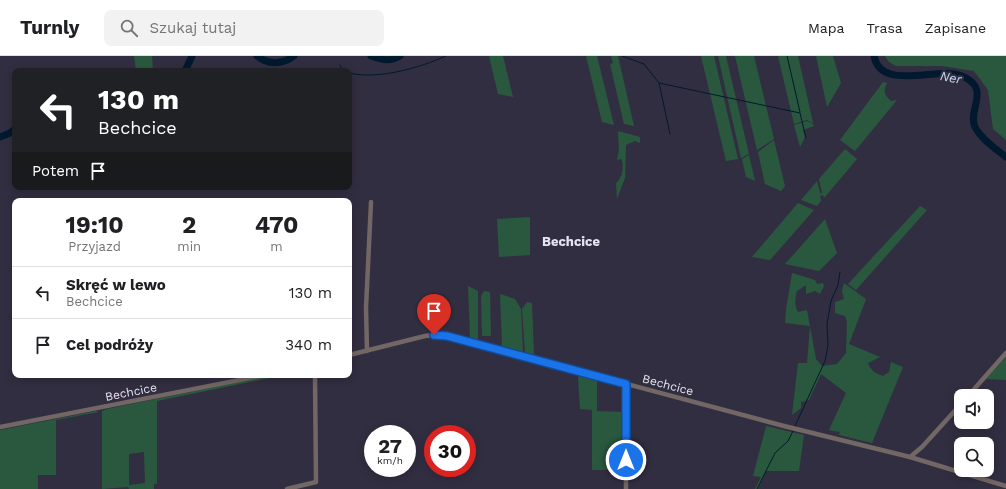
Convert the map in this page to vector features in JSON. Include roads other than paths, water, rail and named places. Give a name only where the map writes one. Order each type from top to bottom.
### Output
[{"type":"street","points":[[367,351],[366,308],[371,202]]},
{"type":"street","name":"Bechcice","points":[[352,354],[425,336],[442,335],[910,457],[1006,486]]},
{"type":"street","points":[[974,389],[1006,353]]},
{"type":"street","name":"Bechcice","points":[[0,427],[250,378]]},
{"type":"street","points":[[287,489],[316,482],[315,378]]},
{"type":"street","points":[[626,384],[626,489]]},
{"type":"street","points":[[910,457],[922,447],[954,412]]},
{"type":"waterway","name":"Ner","points":[[186,68],[192,56]]},
{"type":"waterway","name":"Ner","points":[[257,56],[266,61],[275,63],[285,61],[294,56]]},
{"type":"waterway","name":"Ner","points":[[371,56],[386,60],[400,56]]},
{"type":"waterway","points":[[352,74],[373,75],[398,72],[424,65],[446,56]]},
{"type":"waterway","points":[[622,56],[644,64],[659,83],[670,134]]},
{"type":"waterway","points":[[787,56],[800,112]]},
{"type":"waterway","name":"Ner","points":[[874,56],[879,67],[887,73],[898,76],[951,74],[962,76],[971,81],[976,87],[977,93],[973,120],[975,127],[985,140],[1006,157]]},
{"type":"waterway","points":[[659,83],[800,113],[806,138]]},
{"type":"waterway","name":"Ner","points":[[0,137],[12,131]]},
{"type":"waterway","points":[[795,426],[825,361],[828,345],[827,324],[831,301],[838,285],[840,272]]},
{"type":"waterway","points":[[757,489],[775,453],[788,441],[793,431]]},
{"type":"district","name":"Bechcice","points":[[571,241]]}]
